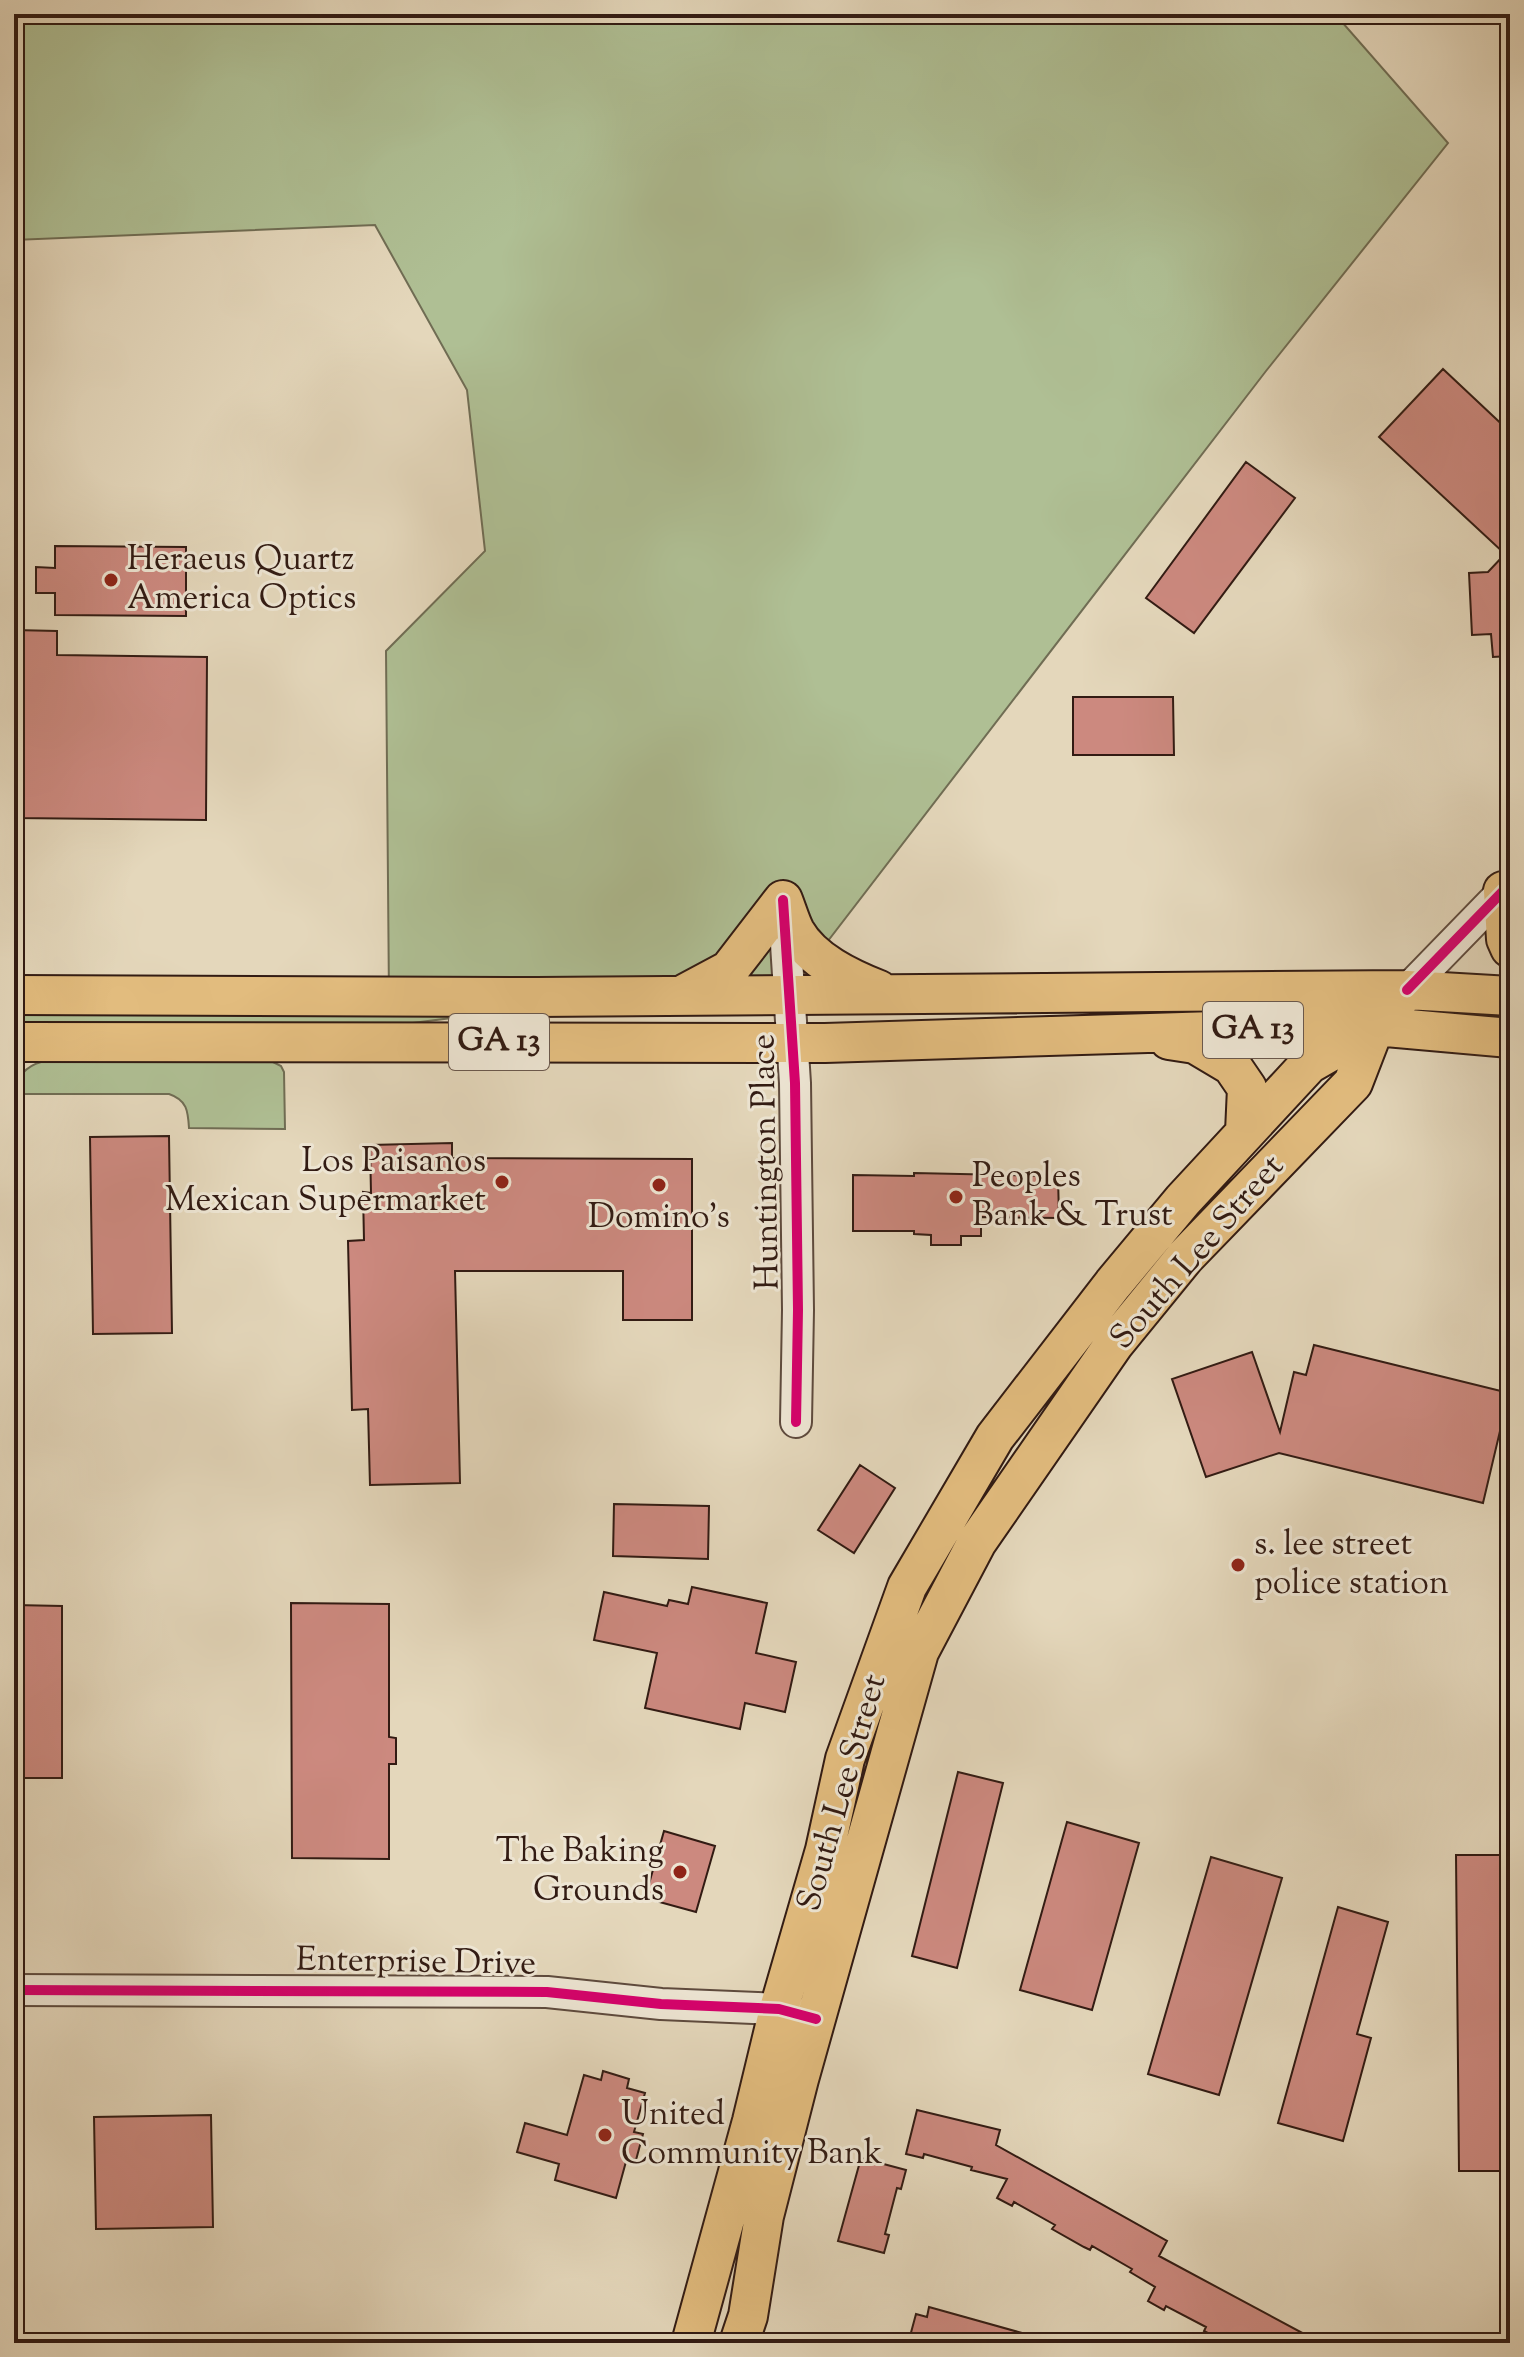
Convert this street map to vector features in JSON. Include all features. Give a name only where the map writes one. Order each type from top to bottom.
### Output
[{"type":"main road","points":[[1507,887],[1506,939],[1510,948]]},
{"type":"main road","points":[[783,900],[796,933],[810,949],[844,976],[887,994]]},
{"type":"main road","points":[[682,995],[729,970],[783,900]]},
{"type":"main road","name":"GA 13","points":[[14,995],[790,995],[1407,990],[1510,996]]},
{"type":"main road","name":"South Lee Street","points":[[691,2343],[752,2121],[779,2009],[825,1850],[845,1759],[907,1587],[995,1437],[1113,1284],[1183,1200],[1309,1064],[1375,1026],[1407,990]]},
{"type":"main road","name":"GA 13","points":[[14,1042],[792,1042],[1375,1026],[1510,1038]]},
{"type":"main road","name":"South Lee Street","points":[[739,2343],[748,2316],[764,2216],[919,1652],[977,1542],[1114,1344],[1175,1270],[1353,1083],[1375,1026]]},
{"type":"main road","points":[[1131,1035],[1195,1044],[1232,1066],[1247,1088],[1245,1132]]},
{"type":"street","name":"South Lee Street","points":[[1407,990],[1507,887]]},
{"type":"street","name":"Huntington Place","points":[[783,900],[792,1042],[798,1310],[796,1422]]},
{"type":"street","name":"Enterprise Drive","points":[[14,1990],[547,1992],[661,2004],[779,2009],[816,2019]]},
{"type":"green space","points":[[47,14],[1335,14],[1448,143],[1266,371],[781,1002],[389,998],[386,651],[485,551],[467,390],[375,225],[14,240],[14,24]]},
{"type":"green space","points":[[14,1008],[451,1009],[451,1018],[405,1024],[14,1022]]},
{"type":"green space","points":[[41,1062],[273,1062],[281,1066],[284,1072],[285,1129],[189,1128],[185,1107],[180,1099],[169,1094],[17,1092],[23,1073]]},
{"type":"building","points":[[1443,369],[1510,432],[1510,656],[1493,657],[1491,634],[1472,635],[1469,573],[1488,572],[1505,554],[1379,437]]},
{"type":"building","points":[[1246,462],[1295,498],[1194,633],[1146,598]]},
{"type":"building","name":"Heraeus Quartz America Optics","points":[[55,546],[186,547],[186,616],[55,615],[55,593],[36,593],[36,567],[55,568]]},
{"type":"building","points":[[14,630],[57,631],[57,655],[207,657],[206,820],[14,818]]},
{"type":"building","points":[[1073,697],[1173,697],[1174,755],[1073,755]]},
{"type":"building","points":[[169,1136],[172,1333],[93,1334],[90,1137]]},
{"type":"building","points":[[452,1143],[452,1158],[692,1159],[692,1320],[623,1320],[623,1271],[455,1271],[460,1483],[370,1485],[368,1409],[352,1410],[348,1241],[364,1240],[363,1192],[371,1193],[370,1145]]},
{"type":"building","name":"Peoples Bank & Trust","points":[[914,1173],[1058,1176],[1059,1218],[981,1217],[981,1236],[961,1236],[961,1245],[931,1245],[931,1235],[914,1234],[914,1231],[853,1231],[853,1175],[914,1176]]},
{"type":"building","points":[[1314,1345],[1509,1393],[1483,1503],[1279,1453],[1206,1477],[1172,1379],[1252,1352],[1280,1432],[1294,1372],[1306,1375]]},
{"type":"building","points":[[860,1465],[895,1488],[854,1553],[818,1530]]},
{"type":"building","points":[[614,1504],[709,1506],[708,1559],[613,1556]]},
{"type":"building","points":[[692,1587],[767,1603],[756,1653],[796,1662],[785,1712],[745,1703],[740,1729],[645,1708],[657,1653],[594,1640],[604,1592],[667,1606],[669,1600],[688,1604]]},
{"type":"building","points":[[291,1603],[389,1604],[389,1737],[396,1738],[396,1764],[389,1764],[389,1859],[292,1858]]},
{"type":"building","points":[[14,1605],[62,1606],[62,1778],[14,1778]]},
{"type":"building","points":[[958,1772],[1003,1783],[957,1968],[912,1956]]},
{"type":"building","points":[[1067,1822],[1139,1843],[1092,2010],[1020,1990]]},
{"type":"building","name":"The Baking Grounds","points":[[664,1831],[715,1846],[696,1912],[645,1898]]},
{"type":"building","points":[[1456,1855],[1510,1855],[1510,2171],[1459,2171]]},
{"type":"building","points":[[1211,1857],[1282,1878],[1219,2095],[1148,2074]]},
{"type":"building","points":[[1338,1907],[1388,1922],[1357,2034],[1371,2038],[1343,2141],[1278,2123]]},
{"type":"building","name":"United Community Bank","points":[[603,2071],[629,2079],[627,2088],[645,2093],[634,2132],[643,2134],[636,2160],[627,2158],[616,2198],[555,2180],[559,2164],[517,2152],[525,2123],[567,2135],[584,2075],[601,2080]]},
{"type":"building","points":[[917,2110],[1000,2130],[996,2145],[1167,2241],[1159,2256],[1321,2343],[1226,2343],[1204,2331],[1206,2327],[1166,2306],[1164,2310],[1148,2301],[1155,2287],[1130,2272],[1132,2269],[1092,2246],[1090,2250],[1052,2229],[1055,2225],[1014,2202],[1012,2206],[997,2198],[1007,2179],[924,2154],[923,2158],[906,2154]]},
{"type":"building","points":[[211,2115],[213,2227],[96,2229],[94,2117]]},
{"type":"building","points":[[861,2158],[906,2170],[901,2189],[897,2188],[885,2234],[889,2235],[884,2253],[838,2241]]},
{"type":"building","points":[[929,2307],[1040,2338],[1039,2343],[920,2343],[909,2340],[916,2314],[927,2317]]},
{"type":"cycle path","points":[[1407,990],[1510,884]]},
{"type":"cycle path","points":[[783,900],[795,1083],[796,1422]]},
{"type":"cycle path","points":[[14,1990],[547,1992],[661,2004],[779,2009],[816,2019]]},
{"type":"place","name":"Heraeus Quartz America Optics","points":[[111,580]]},
{"type":"place","name":"Los Paisanos Mexican Supermarket","points":[[502,1182]]},
{"type":"place","name":"Domino's","points":[[659,1185]]},
{"type":"place","name":"Peoples Bank & Trust","points":[[956,1197]]},
{"type":"place","name":"s. lee street police station","points":[[1238,1565]]},
{"type":"place","name":"The Baking Grounds","points":[[680,1872]]},
{"type":"place","name":"United Community Bank","points":[[605,2135]]}]
